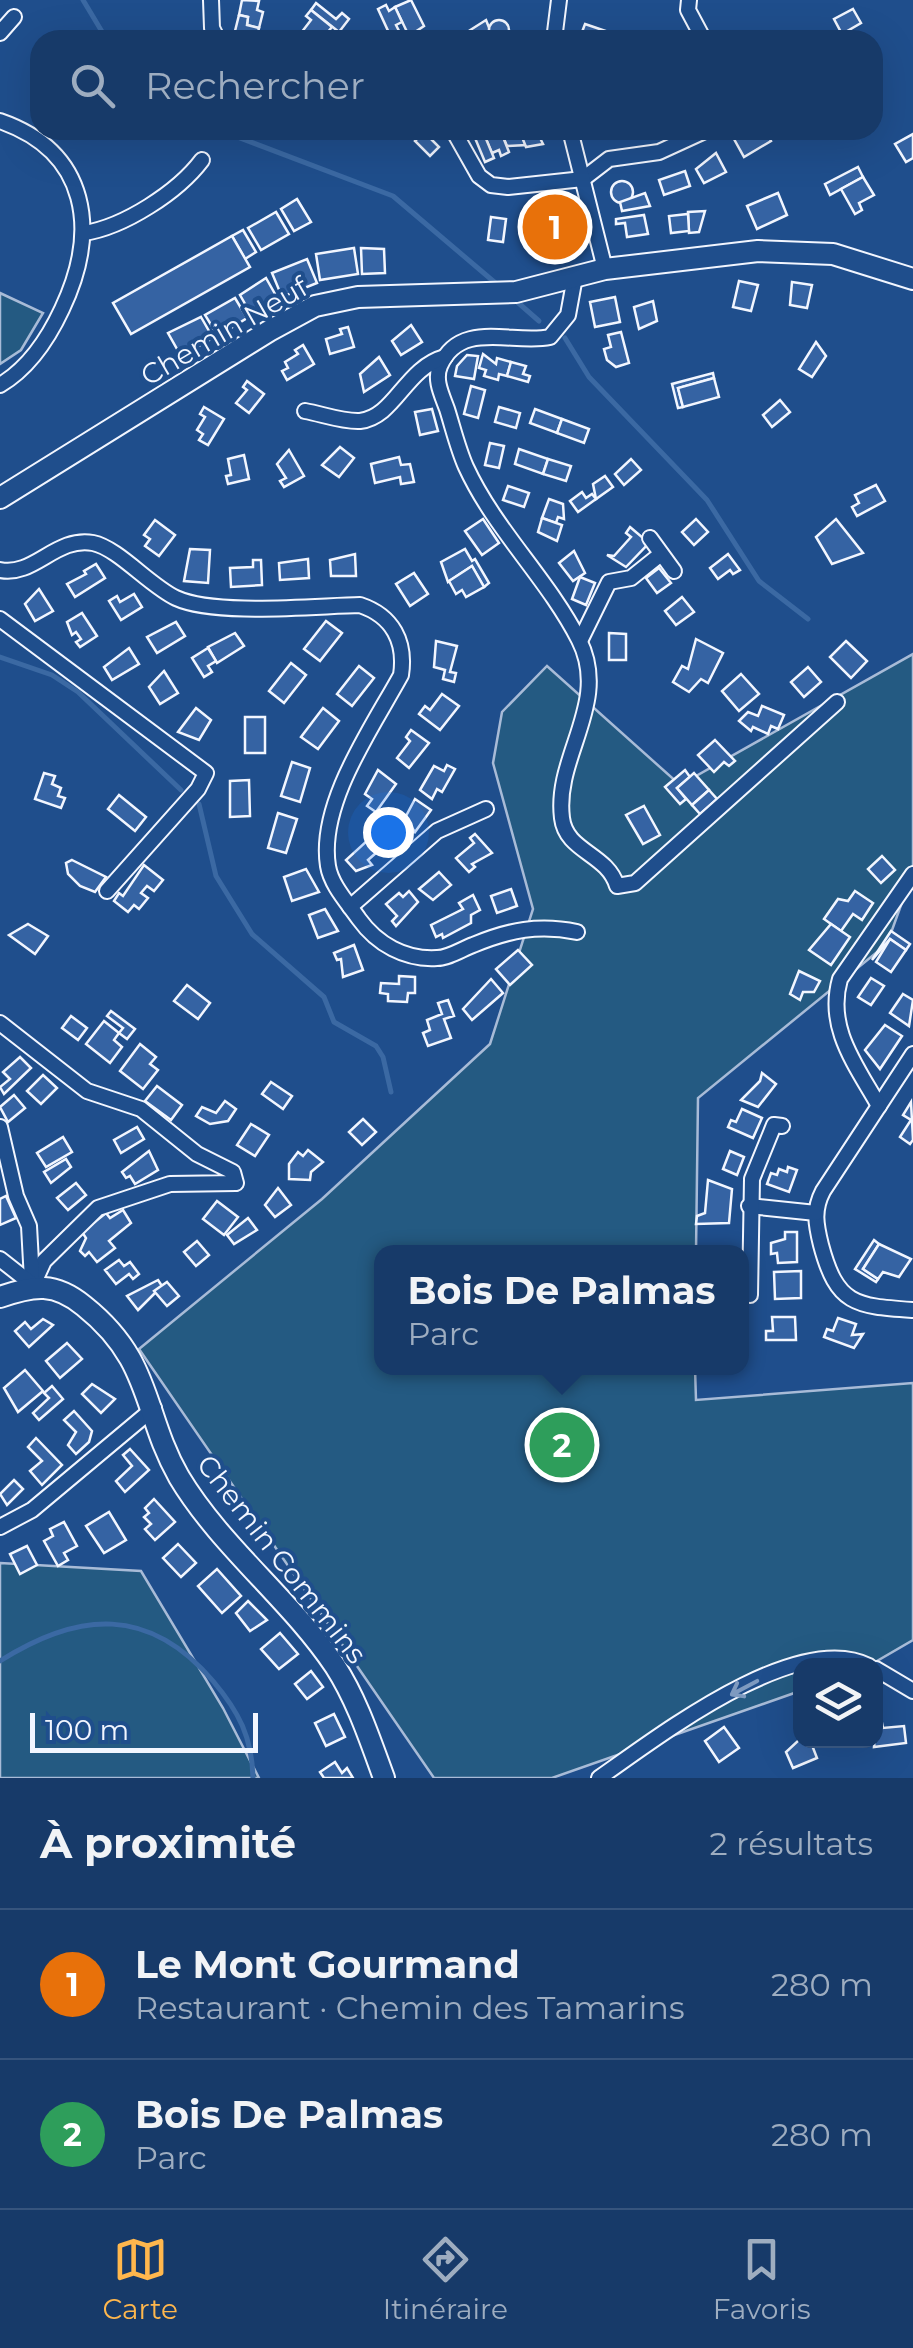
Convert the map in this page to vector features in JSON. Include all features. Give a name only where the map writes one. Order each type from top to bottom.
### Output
[{"type":"street","points":[[211,0],[213,30]]},
{"type":"street","points":[[555,30],[559,0]]},
{"type":"street","points":[[689,0],[688,10],[699,30]]},
{"type":"street","points":[[0,33],[14,17]]},
{"type":"street","points":[[0,122],[30,137]]},
{"type":"street","points":[[0,385],[29,362],[52,332],[70,292],[84,233],[79,194],[66,170],[46,145],[36,140]]},
{"type":"street","points":[[458,140],[471,164],[491,185],[527,187],[583,179],[610,160],[659,152],[685,140]]},
{"type":"street","points":[[573,140],[605,269]]},
{"type":"street","points":[[84,233],[102,231],[186,181],[202,160]]},
{"type":"street","name":"Chemin Neuf","points":[[0,498],[315,306],[358,297],[475,297],[516,292],[605,269],[798,250],[833,254],[913,279]]},
{"type":"street","points":[[306,411],[351,420],[370,418],[387,407],[420,368],[477,337],[550,336],[568,316],[575,277]]},
{"type":"street","points":[[445,357],[438,383],[466,467],[580,642],[591,691],[564,789],[562,818],[575,845],[607,866],[617,886],[640,878],[837,702]]},
{"type":"street","points":[[650,538],[674,571]]},
{"type":"street","points":[[0,570],[19,571],[72,544],[97,543],[162,591],[196,605],[360,605],[386,617],[401,640],[400,675],[342,784],[328,844],[328,869],[350,907],[370,934],[403,955],[440,959],[514,930],[550,926],[578,932]]},
{"type":"street","points":[[580,642],[608,582],[631,578],[661,554]]},
{"type":"street","points":[[0,620],[206,774],[198,789],[107,892]]},
{"type":"street","points":[[350,907],[437,831],[486,809]]},
{"type":"street","points":[[878,1106],[838,1031],[835,997],[840,979],[913,874]]},
{"type":"street","points":[[0,1023],[87,1091],[130,1105],[160,1121],[197,1154],[232,1172],[236,1183],[170,1184],[98,1208],[44,1260],[32,1286],[0,1297]]},
{"type":"street","points":[[913,1054],[823,1191],[816,1214],[830,1278],[838,1289],[868,1307],[913,1310]]},
{"type":"street","points":[[750,1296],[752,1179],[774,1125],[782,1126]]},
{"type":"street","points":[[0,1127],[16,1196],[28,1226],[32,1286]]},
{"type":"street","points":[[749,1206],[816,1214]]},
{"type":"street","points":[[0,1259],[32,1286]]},
{"type":"street","name":"Chemin Commins","points":[[32,1286],[72,1297],[117,1335],[154,1408],[180,1477],[250,1569],[334,1665],[362,1718],[384,1778]]},
{"type":"street","points":[[0,1527],[32,1510],[154,1408]]},
{"type":"street","points":[[599,1778],[699,1712],[763,1678],[793,1668]]},
{"type":"street","points":[[883,1673],[913,1691]]},
{"type":"shaded area","points":[[0,293],[43,313],[21,350],[0,364]]},
{"type":"shaded area","points":[[913,654],[913,872],[887,944],[698,1098],[696,1245],[374,1245],[374,1375],[695,1375],[696,1400],[913,1383],[913,1640],[882,1658],[793,1658],[793,1693],[552,1778],[434,1778],[139,1349],[322,1199],[490,1044],[533,909],[493,763],[502,712],[547,666],[680,785]]},
{"type":"shaded area","points":[[0,1563],[141,1571],[223,1708],[259,1778],[0,1778]]},
{"type":"building","points":[[242,0],[259,1],[257,10],[263,12],[259,28],[247,25],[248,17],[239,15]]},
{"type":"building","points":[[411,0],[424,26],[406,30],[395,7]]},
{"type":"building","points":[[316,3],[336,19],[342,13],[349,19],[336,30],[311,10]]},
{"type":"building","points":[[386,5],[389,11],[395,7],[402,22],[396,25],[398,30],[388,30],[378,9]]},
{"type":"building","points":[[853,9],[861,23],[840,30],[834,19]]},
{"type":"building","points":[[311,10],[332,27],[303,30],[311,20],[306,16]]},
{"type":"building","points":[[239,15],[248,17],[247,25],[259,28],[259,30],[235,30]]},
{"type":"building","points":[[486,20],[490,30],[470,30]]},
{"type":"building","points":[[499,20],[509,30],[489,30]]},
{"type":"building","points":[[913,134],[913,158],[906,162],[895,144]]},
{"type":"building","points":[[432,140],[439,147],[430,156],[415,141]]},
{"type":"building","points":[[476,140],[486,140],[494,158],[485,162]]},
{"type":"building","points":[[486,140],[504,140],[509,152],[501,156],[499,150],[492,153]]},
{"type":"building","points":[[504,140],[524,140],[526,145],[507,146]]},
{"type":"building","points":[[523,140],[541,140],[543,144],[526,147]]},
{"type":"building","points":[[735,140],[770,140],[771,141],[744,157]]},
{"type":"building","points":[[716,153],[726,172],[704,183],[696,169]]},
{"type":"building","points":[[858,167],[863,177],[830,195],[825,184]]},
{"type":"building","points":[[685,171],[690,186],[664,195],[659,180]]},
{"type":"building","points":[[863,177],[874,195],[859,203],[862,210],[855,214],[841,189]]},
{"type":"building","points":[[622,181],[630,184],[630,200],[622,203],[614,200],[611,192],[614,184]]},
{"type":"building","points":[[645,193],[650,206],[622,211],[620,202]]},
{"type":"building","points":[[778,193],[787,215],[757,229],[747,206]]},
{"type":"building","points":[[297,199],[311,222],[294,231],[281,209]]},
{"type":"building","points":[[705,211],[699,232],[689,233],[688,212]]},
{"type":"building","points":[[276,212],[289,234],[261,250],[248,228]]},
{"type":"building","points":[[688,214],[689,231],[671,233],[669,216]]},
{"type":"building","points":[[644,215],[648,234],[627,237],[625,223],[616,224],[616,219]]},
{"type":"building","points":[[491,217],[506,219],[503,242],[488,240]]},
{"type":"building","points":[[243,230],[256,252],[245,259],[232,236]]},
{"type":"building","points":[[232,236],[250,267],[131,334],[113,303]]},
{"type":"building","points":[[354,248],[358,274],[320,280],[316,254]]},
{"type":"building","points":[[361,248],[384,249],[385,273],[362,274]]},
{"type":"building","points":[[307,259],[317,283],[282,297],[272,273]]},
{"type":"building","points":[[266,278],[279,301],[252,316],[240,295]]},
{"type":"building","points":[[739,281],[758,285],[751,311],[733,307]]},
{"type":"building","points":[[792,282],[812,285],[807,308],[790,305]]},
{"type":"building","points":[[615,297],[620,322],[595,327],[590,302]]},
{"type":"building","points":[[235,298],[247,318],[218,336],[205,315]]},
{"type":"building","points":[[653,301],[657,321],[639,329],[634,307]]},
{"type":"building","points":[[201,317],[213,338],[181,356],[168,333]]},
{"type":"building","points":[[411,325],[422,342],[401,355],[392,341]]},
{"type":"building","points":[[348,327],[354,347],[330,354],[326,339],[342,334],[340,329]]},
{"type":"building","points":[[621,332],[629,363],[616,367],[607,360],[604,349],[611,347],[608,335]]},
{"type":"building","points":[[816,342],[826,356],[812,377],[799,369]]},
{"type":"building","points":[[303,345],[314,364],[287,380],[282,371],[288,368],[285,362],[298,354],[295,350]]},
{"type":"building","points":[[483,354],[496,364],[497,358],[511,362],[507,376],[499,374],[498,380],[484,376],[486,370],[479,368]]},
{"type":"building","points":[[467,355],[478,356],[474,379],[455,376],[457,366]]},
{"type":"building","points":[[379,357],[390,375],[364,392],[360,374]]},
{"type":"building","points":[[511,362],[526,366],[523,374],[530,376],[528,382],[507,376]]},
{"type":"building","points":[[713,373],[714,378],[678,388],[683,407],[678,408],[672,384]]},
{"type":"building","points":[[714,378],[719,397],[683,407],[678,388]]},
{"type":"building","points":[[247,381],[264,394],[249,413],[236,403],[247,390],[243,387]]},
{"type":"building","points":[[471,386],[485,390],[478,418],[464,414]]},
{"type":"building","points":[[780,400],[790,412],[772,427],[763,415]]},
{"type":"building","points":[[204,407],[224,419],[208,445],[199,440],[203,434],[197,430],[205,417],[200,414]]},
{"type":"building","points":[[499,407],[520,413],[516,428],[495,422]]},
{"type":"building","points":[[432,409],[438,431],[420,435],[415,412]]},
{"type":"building","points":[[535,409],[562,419],[557,433],[530,423]]},
{"type":"building","points":[[562,419],[589,429],[584,443],[557,433]]},
{"type":"building","points":[[490,443],[504,446],[499,468],[485,465]]},
{"type":"building","points":[[340,447],[354,458],[339,477],[322,465]]},
{"type":"building","points":[[519,449],[548,459],[543,474],[515,464]]},
{"type":"building","points":[[289,450],[304,476],[284,487],[280,481],[286,478],[277,464]]},
{"type":"building","points":[[244,455],[249,479],[228,484],[228,459]]},
{"type":"building","points":[[399,457],[401,465],[410,464],[414,482],[401,484],[400,477],[375,483],[371,464]]},
{"type":"building","points":[[548,459],[571,466],[566,481],[543,474]]},
{"type":"building","points":[[631,459],[641,470],[624,485],[615,474]]},
{"type":"building","points":[[605,476],[613,487],[596,499],[593,484]]},
{"type":"building","points":[[876,485],[885,501],[857,516],[852,507],[859,503],[855,495]]},
{"type":"building","points":[[508,486],[529,493],[524,507],[503,500]]},
{"type":"building","points":[[582,492],[586,498],[592,494],[596,499],[578,512],[570,501]]},
{"type":"building","points":[[549,499],[563,504],[564,519],[558,517],[556,523],[542,518]]},
{"type":"building","points":[[542,518],[562,525],[557,541],[538,532]]},
{"type":"building","points":[[483,519],[499,543],[482,555],[465,531]]},
{"type":"building","points":[[696,519],[708,532],[694,545],[682,532]]},
{"type":"building","points":[[836,519],[863,553],[832,564],[816,537]]},
{"type":"building","points":[[155,520],[175,535],[159,556],[145,546],[150,539],[144,535]]},
{"type":"building","points":[[630,527],[649,543],[626,567],[607,555],[614,556],[631,537],[626,533]]},
{"type":"building","points":[[190,549],[210,550],[208,583],[184,581]]},
{"type":"building","points":[[465,549],[489,583],[484,587],[472,566],[448,582],[441,562]]},
{"type":"building","points":[[574,551],[585,573],[573,581],[559,563]]},
{"type":"building","points":[[355,554],[356,576],[331,576],[330,560]]},
{"type":"building","points":[[728,554],[740,570],[733,574],[730,570],[718,579],[710,568]]},
{"type":"building","points":[[308,559],[309,578],[280,580],[279,563]]},
{"type":"building","points":[[253,560],[261,560],[262,585],[231,587],[230,568],[253,567]]},
{"type":"building","points":[[96,564],[105,578],[75,597],[67,584]]},
{"type":"building","points":[[472,566],[484,587],[466,597],[462,590],[456,594],[449,581]]},
{"type":"building","points":[[659,568],[671,583],[657,593],[646,578]]},
{"type":"building","points":[[414,573],[428,594],[410,606],[396,584]]},
{"type":"building","points":[[580,577],[595,583],[586,605],[572,599]]},
{"type":"building","points":[[39,589],[53,611],[35,621],[25,604]]},
{"type":"building","points":[[134,594],[142,607],[121,620],[109,601],[117,596],[120,602]]},
{"type":"building","points":[[682,597],[694,612],[676,625],[665,611]]},
{"type":"building","points":[[82,613],[97,636],[80,647],[76,642],[81,639],[76,632],[72,635],[67,622]]},
{"type":"building","points":[[326,621],[342,633],[320,661],[304,649]]},
{"type":"building","points":[[176,622],[185,636],[157,653],[147,637]]},
{"type":"building","points":[[235,633],[244,646],[217,663],[208,647]]},
{"type":"building","points":[[609,633],[626,634],[626,660],[609,660]]},
{"type":"building","points":[[696,639],[723,653],[708,683],[701,679],[689,692],[673,682],[682,666],[688,669]]},
{"type":"building","points":[[436,641],[457,646],[450,672],[456,673],[454,682],[443,679],[445,670],[434,667]]},
{"type":"building","points":[[846,641],[867,661],[851,678],[830,657]]},
{"type":"building","points":[[129,648],[139,664],[112,680],[104,667]]},
{"type":"building","points":[[208,648],[216,661],[208,666],[212,672],[204,677],[192,658]]},
{"type":"building","points":[[291,663],[306,675],[284,703],[269,691]]},
{"type":"building","points":[[359,666],[374,678],[352,706],[337,694]]},
{"type":"building","points":[[808,667],[821,682],[804,697],[791,682]]},
{"type":"building","points":[[164,671],[178,693],[160,704],[149,687]]},
{"type":"building","points":[[741,674],[759,694],[739,711],[722,691]]},
{"type":"building","points":[[442,694],[459,706],[440,730],[419,714],[425,706],[430,710]]},
{"type":"building","points":[[762,706],[784,715],[778,729],[771,726],[768,734],[753,727],[751,731],[739,721],[748,712],[758,716]]},
{"type":"building","points":[[196,708],[211,720],[199,740],[178,732]]},
{"type":"building","points":[[323,708],[339,721],[318,749],[301,737]]},
{"type":"building","points":[[245,717],[265,717],[265,753],[245,753]]},
{"type":"building","points":[[411,730],[429,743],[409,768],[397,758],[410,741],[406,737]]},
{"type":"building","points":[[715,740],[735,761],[729,766],[724,762],[714,772],[698,755]]},
{"type":"building","points":[[292,762],[310,768],[300,802],[281,796]]},
{"type":"building","points":[[447,765],[455,769],[442,792],[437,789],[432,799],[420,790],[434,766],[444,771]]},
{"type":"building","points":[[378,770],[396,784],[376,812],[367,806],[372,799],[365,794]]},
{"type":"building","points":[[685,770],[690,777],[677,788],[686,799],[680,804],[665,787]]},
{"type":"building","points":[[44,773],[55,776],[52,784],[61,788],[58,796],[65,798],[61,808],[35,799]]},
{"type":"building","points":[[694,773],[709,790],[692,805],[677,788]]},
{"type":"building","points":[[249,780],[250,816],[230,817],[230,781]]},
{"type":"building","points":[[709,790],[717,799],[700,814],[692,805]]},
{"type":"building","points":[[119,795],[146,817],[135,831],[108,809]]},
{"type":"building","points":[[415,799],[431,810],[415,832],[405,818]]},
{"type":"building","points":[[644,806],[660,835],[643,844],[626,815]]},
{"type":"building","points":[[278,813],[297,819],[286,853],[268,848]]},
{"type":"building","points":[[475,834],[492,853],[472,864],[475,867],[469,872],[456,858],[474,843],[470,838]]},
{"type":"building","points":[[369,839],[374,845],[380,839],[385,845],[368,860],[372,865],[356,871],[346,860]]},
{"type":"building","points":[[882,856],[895,870],[881,883],[868,869]]},
{"type":"building","points":[[72,860],[106,877],[95,892],[80,886],[68,874],[66,863]]},
{"type":"building","points":[[144,865],[163,880],[154,891],[147,886],[141,893],[148,898],[139,909],[134,905],[128,912],[114,901],[119,893],[123,896]]},
{"type":"building","points":[[306,869],[319,892],[292,901],[284,877]]},
{"type":"building","points":[[439,872],[451,885],[433,900],[419,889]]},
{"type":"building","points":[[511,889],[517,906],[497,913],[491,896]]},
{"type":"building","points":[[409,891],[418,902],[396,926],[392,921],[397,916],[386,904],[399,893],[403,897]]},
{"type":"building","points":[[855,891],[873,903],[862,920],[853,914],[841,931],[824,919],[838,899],[848,901]]},
{"type":"building","points":[[473,895],[480,910],[471,915],[471,923],[443,938],[442,934],[436,937],[431,925],[463,909],[459,903]]},
{"type":"building","points":[[325,909],[338,931],[318,938],[309,915]]},
{"type":"building","points":[[28,924],[48,936],[35,954],[9,935]]},
{"type":"building","points":[[831,924],[850,937],[831,965],[809,950]]},
{"type":"building","points":[[891,931],[910,944],[906,950],[890,939],[872,960]]},
{"type":"building","points":[[890,939],[906,950],[891,972],[876,962]]},
{"type":"building","points":[[354,945],[363,970],[343,977],[341,959],[337,960],[334,953]]},
{"type":"building","points":[[518,950],[532,965],[510,985],[496,969]]},
{"type":"building","points":[[799,971],[820,981],[814,992],[803,992],[800,1000],[790,994]]},
{"type":"building","points":[[399,976],[415,977],[415,993],[408,993],[407,1002],[388,1001],[388,994],[380,993],[381,983],[399,984]]},
{"type":"building","points":[[871,978],[884,986],[871,1005],[858,997]]},
{"type":"building","points":[[491,979],[503,993],[472,1020],[463,1009]]},
{"type":"building","points":[[187,985],[210,1003],[198,1019],[174,1001]]},
{"type":"building","points":[[903,994],[913,1000],[909,1026],[890,1013]]},
{"type":"building","points":[[448,1000],[454,1016],[444,1019],[451,1038],[428,1046],[423,1033],[430,1030],[427,1020],[442,1014],[438,1003]]},
{"type":"building","points":[[111,1011],[135,1029],[127,1039],[119,1033],[123,1028],[107,1016]]},
{"type":"building","points":[[71,1016],[87,1028],[78,1040],[62,1028]]},
{"type":"building","points":[[104,1021],[119,1033],[114,1040],[122,1047],[110,1063],[86,1044]]},
{"type":"building","points":[[885,1025],[902,1036],[880,1069],[865,1050]]},
{"type":"building","points":[[140,1044],[156,1057],[150,1064],[158,1070],[143,1089],[120,1071]]},
{"type":"building","points":[[20,1057],[31,1068],[4,1094],[0,1087],[10,1079],[3,1072]]},
{"type":"building","points":[[762,1073],[776,1084],[758,1107],[741,1100],[760,1081]]},
{"type":"building","points":[[43,1075],[57,1088],[41,1104],[27,1091]]},
{"type":"building","points":[[271,1082],[292,1096],[283,1109],[262,1094]]},
{"type":"building","points":[[157,1086],[182,1105],[171,1120],[145,1101]]},
{"type":"building","points":[[14,1095],[25,1108],[8,1122],[0,1107]]},
{"type":"building","points":[[225,1101],[236,1109],[228,1121],[210,1124],[196,1116],[202,1107],[216,1113]]},
{"type":"building","points":[[911,1102],[913,1140],[910,1144],[900,1137],[911,1120],[903,1115]]},
{"type":"building","points":[[742,1109],[762,1118],[753,1138],[728,1127],[731,1120],[736,1122]]},
{"type":"building","points":[[363,1119],[376,1132],[362,1145],[349,1132]]},
{"type":"building","points":[[251,1124],[269,1135],[255,1156],[237,1145]]},
{"type":"building","points":[[137,1127],[144,1139],[121,1153],[114,1140]]},
{"type":"building","points":[[63,1137],[72,1152],[46,1167],[37,1153]]},
{"type":"building","points":[[308,1150],[323,1162],[311,1172],[310,1180],[289,1179],[289,1164],[298,1152],[303,1156]]},
{"type":"building","points":[[149,1151],[158,1170],[135,1184],[122,1172]]},
{"type":"building","points":[[730,1151],[744,1157],[737,1175],[723,1169]]},
{"type":"building","points":[[66,1159],[71,1167],[51,1183],[44,1172]]},
{"type":"building","points":[[788,1167],[797,1170],[789,1192],[767,1184],[771,1173],[777,1175],[779,1169],[787,1172]]},
{"type":"building","points":[[708,1180],[732,1189],[729,1223],[696,1224],[697,1216],[705,1213]]},
{"type":"building","points":[[76,1183],[86,1195],[68,1210],[57,1198]]},
{"type":"building","points":[[278,1188],[291,1205],[275,1217],[265,1205]]},
{"type":"building","points":[[6,1196],[16,1218],[0,1225],[0,1199]]},
{"type":"building","points":[[217,1201],[238,1217],[224,1235],[203,1219]]},
{"type":"building","points":[[123,1210],[131,1223],[109,1241],[115,1248],[97,1262],[89,1252],[85,1256],[80,1251],[86,1238],[82,1232],[106,1213],[110,1218]]},
{"type":"building","points":[[248,1218],[257,1230],[234,1244],[227,1235]]},
{"type":"building","points":[[785,1232],[797,1232],[797,1262],[778,1263],[777,1253],[771,1254],[771,1243],[785,1239]]},
{"type":"building","points":[[874,1240],[879,1244],[863,1269],[878,1279],[876,1282],[855,1269]]},
{"type":"building","points":[[197,1241],[209,1255],[196,1266],[184,1252]]},
{"type":"building","points":[[879,1244],[911,1259],[899,1277],[883,1272],[878,1279],[863,1269]]},
{"type":"building","points":[[119,1260],[124,1266],[130,1262],[139,1274],[133,1279],[129,1274],[116,1284],[105,1270]]},
{"type":"building","points":[[801,1271],[801,1298],[775,1299],[774,1272]]},
{"type":"building","points":[[158,1280],[162,1286],[138,1310],[127,1296]]},
{"type":"building","points":[[167,1282],[179,1296],[167,1306],[154,1291]]},
{"type":"building","points":[[772,1317],[795,1317],[796,1340],[766,1340],[766,1331],[773,1331]]},
{"type":"building","points":[[838,1318],[856,1324],[852,1335],[863,1334],[854,1348],[824,1337],[827,1329],[833,1331]]},
{"type":"building","points":[[43,1319],[53,1325],[29,1347],[15,1331],[25,1322],[31,1329]]},
{"type":"building","points":[[67,1343],[82,1359],[60,1378],[46,1361]]},
{"type":"building","points":[[25,1370],[43,1391],[18,1412],[4,1388]]},
{"type":"building","points":[[92,1384],[115,1399],[101,1413],[82,1394]]},
{"type":"building","points":[[52,1386],[63,1399],[39,1420],[33,1413],[49,1398],[44,1393]]},
{"type":"building","points":[[74,1411],[92,1431],[89,1442],[76,1454],[68,1445],[76,1432],[64,1420]]},
{"type":"building","points":[[36,1438],[62,1465],[42,1485],[30,1471],[42,1461],[28,1447]]},
{"type":"building","points":[[130,1449],[149,1470],[125,1492],[116,1481],[132,1466],[123,1455]]},
{"type":"building","points":[[14,1480],[23,1489],[7,1505],[0,1494]]},
{"type":"building","points":[[154,1499],[175,1522],[155,1540],[145,1529],[151,1524],[144,1517],[149,1513],[145,1508]]},
{"type":"building","points":[[109,1512],[126,1540],[104,1553],[86,1526]]},
{"type":"building","points":[[64,1522],[77,1546],[64,1553],[68,1560],[58,1566],[44,1541],[53,1536],[50,1529]]},
{"type":"building","points":[[178,1544],[196,1563],[181,1577],[163,1558]]},
{"type":"building","points":[[27,1546],[37,1565],[20,1574],[10,1554]]},
{"type":"building","points":[[217,1569],[241,1596],[222,1613],[198,1586]]},
{"type":"building","points":[[248,1601],[267,1620],[250,1631],[236,1613]]},
{"type":"building","points":[[280,1633],[298,1654],[279,1669],[261,1649]]},
{"type":"building","points":[[311,1671],[323,1687],[307,1699],[295,1684]]},
{"type":"building","points":[[334,1714],[345,1737],[326,1746],[315,1723]]},
{"type":"building","points":[[904,1726],[906,1743],[883,1746],[883,1728]]},
{"type":"building","points":[[724,1727],[739,1748],[719,1762],[705,1741]]},
{"type":"building","points":[[793,1746],[813,1748],[817,1758],[793,1768],[786,1752]]},
{"type":"building","points":[[335,1762],[342,1773],[347,1768],[353,1778],[324,1778],[320,1772]]},
{"type":"waterway","points":[[83,0],[101,30]]},
{"type":"waterway","points":[[245,140],[393,196],[499,286]]},
{"type":"waterway","points":[[515,300],[539,321]]},
{"type":"waterway","points":[[565,338],[589,377],[707,500],[759,581],[808,619]]},
{"type":"waterway","points":[[0,657],[52,675],[78,692],[181,790]]},
{"type":"waterway","points":[[199,804],[216,876],[252,934],[324,997],[334,1022],[376,1046],[383,1057],[391,1092]]},
{"type":"waterway","points":[[0,1661],[58,1632],[85,1626],[112,1624],[164,1639],[189,1657],[230,1703],[247,1737],[253,1778]]},
{"type":"place","name":"Le Mont Gourmand","points":[[555,227]]},
{"type":"place","name":"Bois De Palmas","points":[[562,1445]]}]
